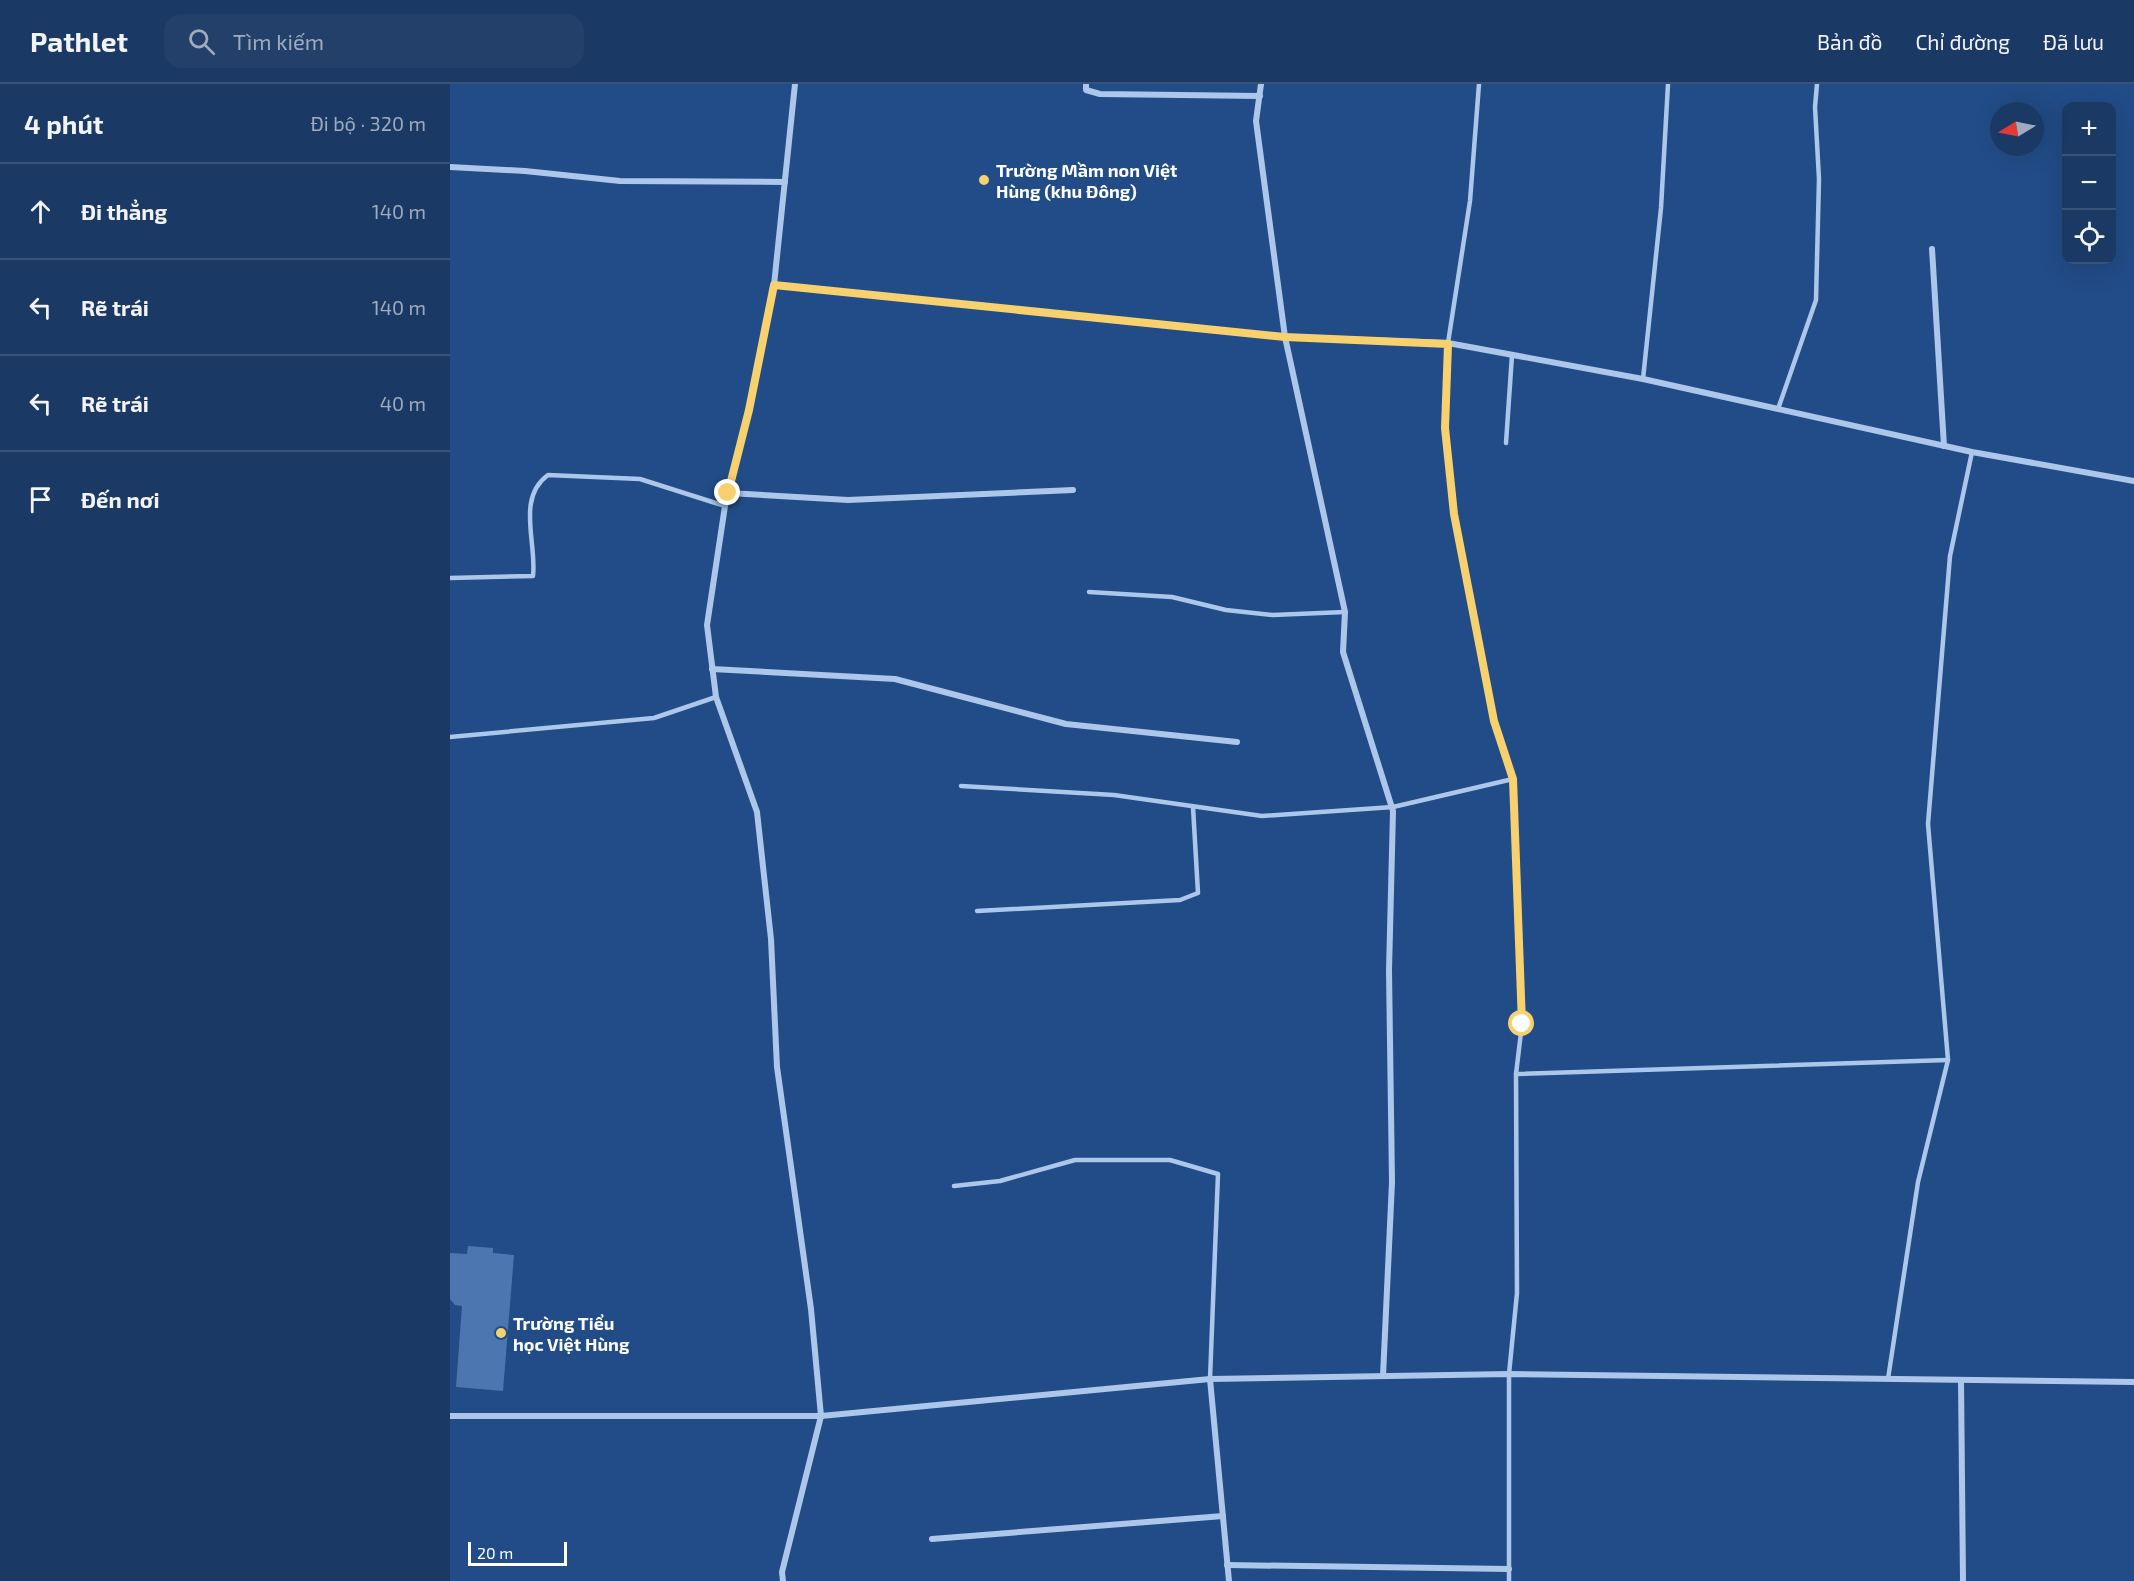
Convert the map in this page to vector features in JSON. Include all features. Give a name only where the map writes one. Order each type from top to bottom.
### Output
[{"type":"street","points":[[783,1581],[782,1572],[821,1416],[811,1309],[777,1067],[771,939],[757,812],[716,697],[707,625],[725,506],[749,410],[774,285],[795,84]]},
{"type":"street","points":[[1086,84],[1086,90],[1100,94],[1260,96]]},
{"type":"street","points":[[1261,84],[1256,121],[1285,337],[1345,612],[1343,652],[1392,807],[1389,970],[1392,1182],[1383,1376]]},
{"type":"street","points":[[450,167],[525,171],[620,181],[785,183]]},
{"type":"street","points":[[1932,249],[1944,446]]},
{"type":"street","points":[[774,285],[1285,337],[1448,344],[1643,379],[1972,452],[2134,481]]},
{"type":"street","points":[[728,493],[848,500],[1073,490]]},
{"type":"street","points":[[712,669],[895,679],[1066,724],[1237,742]]},
{"type":"street","points":[[450,1416],[821,1416],[1210,1379],[1509,1374],[2134,1382]]},
{"type":"street","points":[[1210,1379],[1229,1581]]},
{"type":"street","points":[[1961,1380],[1963,1581]]},
{"type":"street","points":[[932,1539],[1223,1516]]},
{"type":"street","points":[[1227,1565],[1509,1569]]},
{"type":"lane","points":[[1479,84],[1470,201],[1448,344],[1445,428],[1454,514],[1494,721],[1513,779],[1522,1024],[1516,1074],[1517,1293],[1509,1374],[1509,1581]]},
{"type":"lane","points":[[1643,379],[1661,208],[1668,84]]},
{"type":"lane","points":[[1778,409],[1816,300],[1819,179],[1815,107],[1817,84]]},
{"type":"lane","points":[[1506,443],[1512,356]]},
{"type":"lane","points":[[1888,1379],[1918,1182],[1948,1060],[1928,824],[1950,556],[1972,452]]},
{"type":"lane","points":[[450,578],[532,576],[535,560],[528,512],[538,482],[548,475],[640,478],[725,506]]},
{"type":"lane","points":[[1089,592],[1172,597],[1226,610],[1273,615],[1345,612]]},
{"type":"lane","points":[[450,737],[654,718],[716,697]]},
{"type":"lane","points":[[961,786],[1114,795],[1262,816],[1392,807],[1513,779]]},
{"type":"lane","points":[[977,911],[1180,900],[1198,893],[1193,807]]},
{"type":"lane","points":[[1516,1074],[1948,1060]]},
{"type":"lane","points":[[954,1186],[1000,1181],[1076,1160],[1170,1160],[1218,1174],[1210,1379]]},
{"type":"building","points":[[468,1246],[493,1248],[493,1253],[514,1255],[503,1391],[456,1387],[462,1306],[455,1305],[450,1299],[450,1253],[467,1254]]},
{"type":"place","name":"Trường Mầm non Việt Hùng (khu Đông)","points":[[984,180]]},
{"type":"place","name":"Trường Tiểu học Việt Hùng","points":[[501,1333]]},
{"type":"route","points":[[728,493],[749,410],[774,285],[1285,337],[1448,344],[1445,428],[1454,514],[1494,721],[1513,779],[1522,1024]]}]
